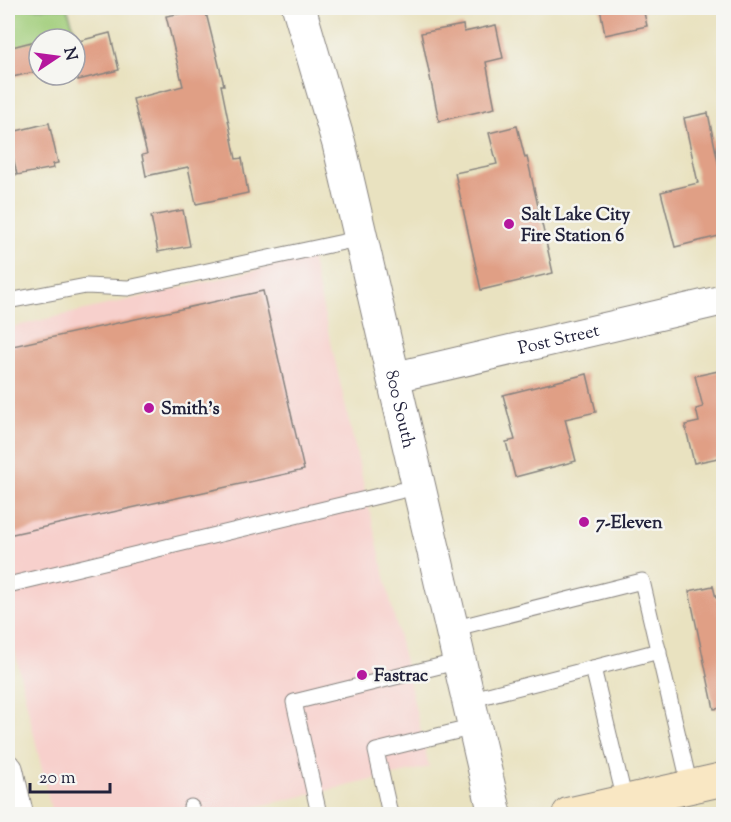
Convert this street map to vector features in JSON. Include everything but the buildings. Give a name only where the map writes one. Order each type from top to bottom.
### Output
[{"type":"main road","points":[[569,814],[723,779]]},
{"type":"street","name":"800 South","points":[[298,8],[339,144],[362,238],[495,814]]},
{"type":"street","name":"Post Street","points":[[395,376],[723,300]]},
{"type":"street","points":[[8,770],[18,814]]},
{"type":"lane","points":[[8,301],[86,286],[128,288],[362,238]]},
{"type":"lane","points":[[8,585],[420,486]]},
{"type":"lane","points":[[452,629],[642,581],[690,787]]},
{"type":"lane","points":[[390,814],[376,751],[593,668],[659,651]]},
{"type":"lane","points":[[319,814],[294,702],[460,661]]},
{"type":"lane","points":[[593,668],[625,801]]},
{"type":"shaded area","points":[[311,257],[429,767],[225,814],[52,814],[8,621],[8,328]]},
{"type":"green space","points":[[8,8],[67,8],[74,27],[27,27],[27,48],[8,52]]},
{"type":"place","name":"Salt Lake City Fire Station 6","points":[[509,224]]},
{"type":"place","name":"Smith's","points":[[149,408]]},
{"type":"place","name":"7-Eleven","points":[[584,522]]},
{"type":"place","name":"Fastrac","points":[[362,675]]}]
